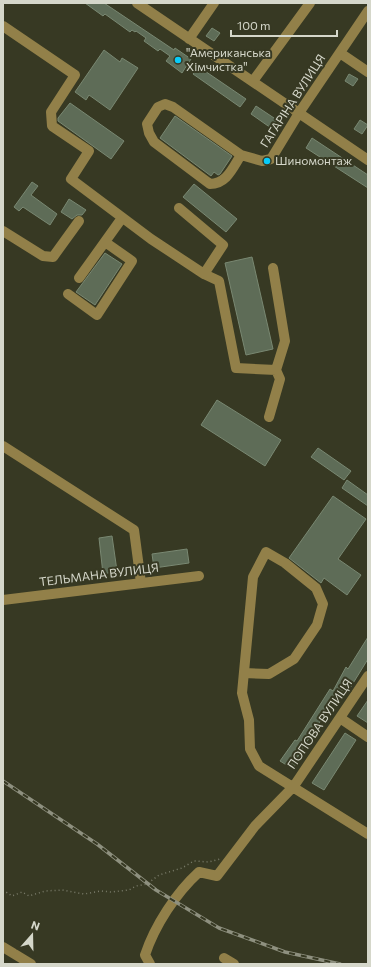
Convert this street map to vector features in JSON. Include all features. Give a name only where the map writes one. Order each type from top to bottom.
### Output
[{"type":"street","points":[[137,3],[368,160]]},
{"type":"street","points":[[189,38],[214,3]]},
{"type":"street","points":[[252,81],[310,3]]},
{"type":"street","name":"ГАГАРІНА ВУЛИЦЯ","points":[[241,155],[225,179],[218,184],[210,184],[154,142],[146,124],[158,107],[165,104],[173,106],[241,155],[262,161],[271,159],[299,113],[368,12]]},
{"type":"street","points":[[3,26],[75,75],[51,112],[52,126],[89,151],[71,179],[122,218],[204,274],[219,281],[236,368],[276,370]]},
{"type":"street","points":[[340,53],[368,72]]},
{"type":"street","points":[[179,208],[223,245],[204,274]]},
{"type":"street","points":[[80,278],[122,218]]},
{"type":"street","points":[[3,231],[43,256],[53,257],[79,221]]},
{"type":"street","points":[[68,294],[97,315],[132,261],[105,242]]},
{"type":"street","points":[[269,417],[280,379],[276,370],[285,341],[273,268]]},
{"type":"street","points":[[3,446],[134,530],[141,583]]},
{"type":"street","points":[[244,673],[269,674],[294,659],[317,625],[323,604],[316,588],[285,563],[266,552],[253,577],[242,693],[249,720],[250,749],[259,766],[294,786],[368,834]]},
{"type":"street","name":"ТЕЛЬМАНА ВУЛИЦЯ","points":[[3,600],[199,576]]},
{"type":"street","name":"ПОПОВА ВУЛИЦЯ","points":[[150,964],[146,955],[149,945],[173,901],[189,881],[199,872],[218,876],[255,826],[294,786],[368,676]]},
{"type":"street","points":[[340,718],[368,737]]},
{"type":"street","points":[[3,947],[31,964]]},
{"type":"street","points":[[224,958],[234,964]]},
{"type":"path","points":[[3,890],[12,896],[22,892],[29,896],[45,891],[62,890],[84,894],[101,891],[111,892],[129,890],[136,886],[147,884],[158,875],[182,868],[194,861],[209,862],[233,854]]},
{"type":"building","points":[[85,3],[104,3],[174,50],[175,48],[191,59],[182,73],[166,61],[170,56],[160,49],[158,51],[144,41],[146,38],[136,31],[135,32],[132,30],[130,32],[105,14],[103,16]]},
{"type":"building","points":[[212,28],[220,33],[214,41],[206,36]]},
{"type":"building","points":[[104,50],[120,62],[122,58],[138,68],[110,110],[89,95],[86,100],[75,92]]},
{"type":"building","points":[[199,67],[246,99],[240,107],[193,74]]},
{"type":"building","points":[[349,74],[358,79],[353,86],[345,81]]},
{"type":"building","points":[[70,103],[124,141],[111,159],[58,121],[58,118]]},
{"type":"building","points":[[256,106],[277,120],[271,128],[251,114]]},
{"type":"building","points":[[175,116],[232,156],[220,174],[218,175],[214,172],[211,176],[160,138]]},
{"type":"building","points":[[360,120],[368,125],[362,134],[354,129]]},
{"type":"building","points":[[312,138],[368,175],[368,188],[306,148]]},
{"type":"building","points":[[32,182],[38,186],[31,195],[57,214],[50,225],[23,207],[19,211],[14,207]]},
{"type":"building","points":[[194,184],[237,219],[226,232],[183,197]]},
{"type":"building","points":[[69,199],[86,210],[82,215],[77,215],[72,219],[61,212]]},
{"type":"building","points":[[105,253],[122,264],[95,305],[76,292]]},
{"type":"building","points":[[252,257],[273,349],[246,355],[225,263]]},
{"type":"building","points":[[217,400],[281,440],[265,466],[201,425]]},
{"type":"building","points":[[318,448],[351,471],[344,480],[311,457]]},
{"type":"building","points":[[347,480],[368,495],[368,506],[342,488]]},
{"type":"building","points":[[333,496],[366,519],[338,559],[361,575],[347,595],[324,578],[321,583],[289,558]]},
{"type":"building","points":[[112,536],[117,571],[103,574],[99,538]]},
{"type":"building","points":[[187,549],[189,563],[154,568],[152,554]]},
{"type":"building","points":[[368,637],[368,659],[347,693],[341,690],[306,743],[297,758],[298,759],[293,769],[280,761],[295,740],[297,741],[330,689],[333,691],[346,667],[348,669]]},
{"type":"building","points":[[368,700],[368,723],[357,716]]},
{"type":"building","points":[[345,733],[356,740],[324,790],[312,783]]},
{"type":"railway","points":[[3,781],[97,844],[156,890],[219,928],[285,952],[340,964]]},
{"type":"place","name":"\"Американська Хімчистка\"","points":[[178,60]]},
{"type":"place","name":"Шиномонтаж","points":[[267,161]]}]
